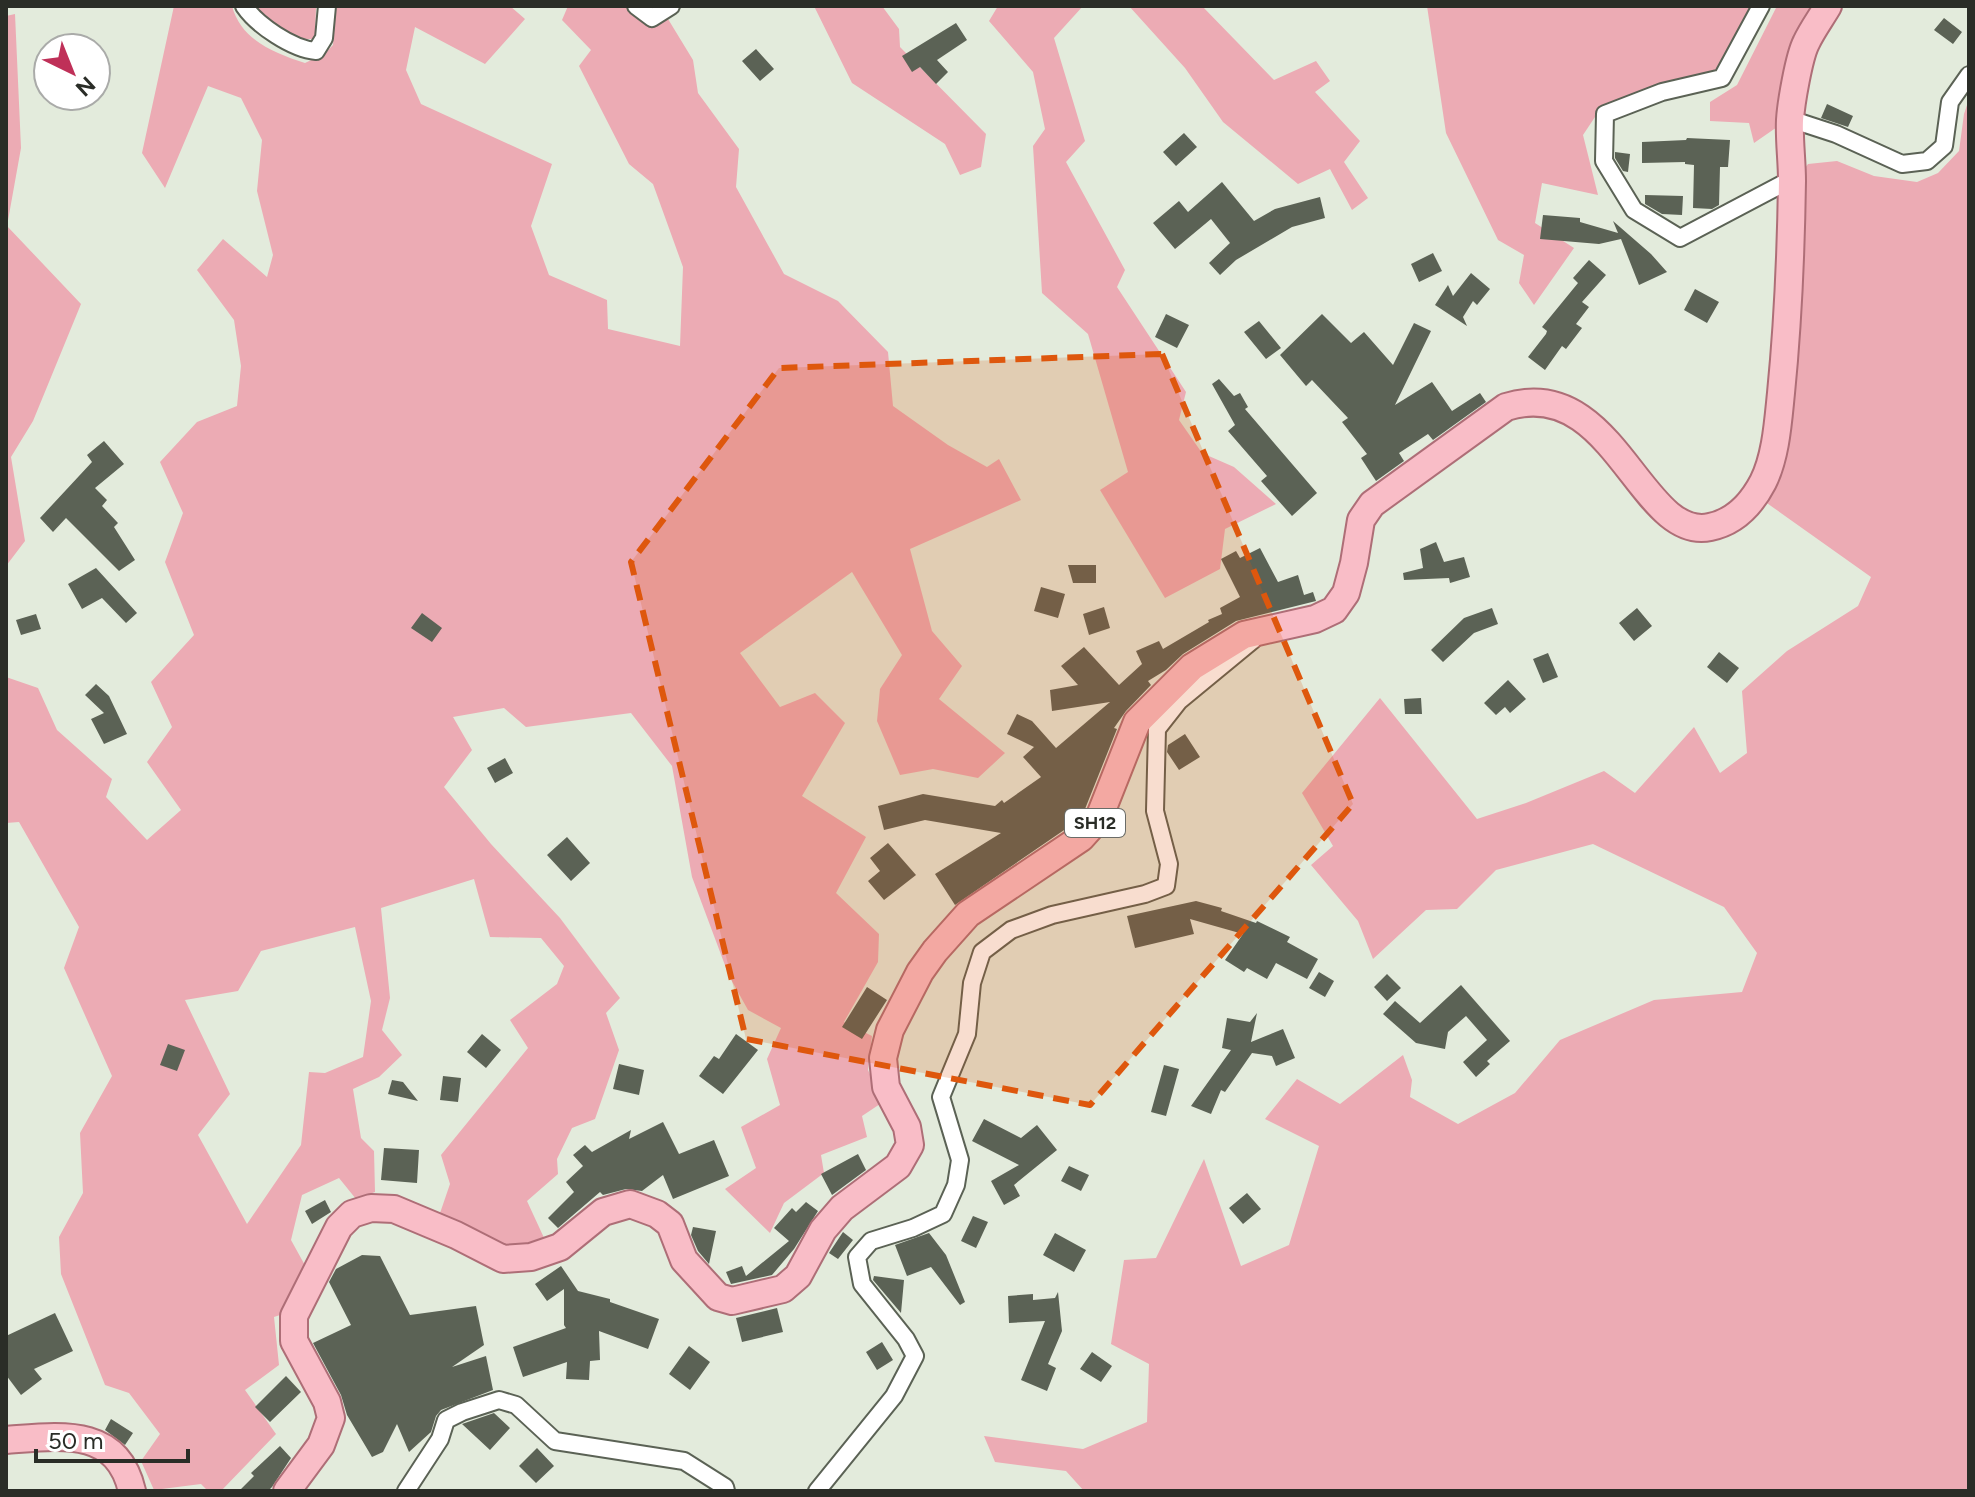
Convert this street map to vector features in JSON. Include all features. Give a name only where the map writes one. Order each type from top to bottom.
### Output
[{"type":"main road","name":"SH12","points":[[287,1491],[321,1445],[331,1418],[327,1402],[294,1341],[294,1316],[339,1227],[352,1214],[371,1208],[394,1209],[503,1259],[531,1257],[560,1247],[603,1212],[630,1204],[657,1214],[670,1224],[684,1260],[718,1297],[732,1301],[783,1289],[798,1276],[832,1219],[863,1191],[884,1179],[898,1166],[910,1145],[907,1127],[886,1087],[883,1058],[890,1030],[927,961],[968,914],[1081,838],[1099,818],[1137,722],[1192,667],[1244,635],[1315,619],[1334,610],[1346,593],[1361,520],[1372,504],[1506,407],[1524,401],[1545,402],[1573,414],[1610,443],[1662,511],[1680,522],[1706,528],[1732,520],[1749,506],[1764,480],[1777,431],[1786,348],[1792,179],[1790,119],[1805,44],[1828,6]]},
{"type":"main road","points":[[6,1440],[78,1438],[96,1443],[114,1453],[127,1471],[132,1491]]},
{"type":"street","points":[[244,6],[270,30],[304,50],[316,51],[324,38],[327,6]]},
{"type":"street","points":[[636,6],[652,18],[671,6]]},
{"type":"street","points":[[1761,6],[1722,78],[1662,92],[1605,114],[1604,161],[1634,210],[1680,238],[1792,179]]},
{"type":"street","points":[[1790,119],[1836,134],[1902,164],[1927,161],[1944,146],[1950,102],[1969,75]]},
{"type":"street","points":[[817,1491],[894,1396],[915,1356],[906,1339],[862,1284],[857,1257],[871,1241],[913,1228],[943,1214],[956,1185],[960,1160],[941,1097],[967,1034],[972,983],[982,952],[1011,930],[1052,915],[1145,894],[1166,886],[1169,864],[1155,811],[1157,729],[1179,701],[1266,628]]},
{"type":"street","points":[[406,1491],[440,1439],[446,1420],[499,1400],[516,1405],[555,1441],[684,1461],[725,1487],[726,1491]]},
{"type":"highlighted area","points":[[1162,354],[1353,804],[1090,1105],[746,1039],[631,562],[779,368]]},
{"type":"shaded area","points":[[174,6],[232,6],[243,28],[260,44],[305,63],[324,54],[333,45],[335,6],[510,6],[525,19],[485,64],[415,27],[406,70],[421,104],[552,164],[531,226],[549,275],[607,300],[608,329],[680,346],[683,267],[653,184],[629,164],[579,66],[591,50],[562,20],[568,6],[625,6],[652,26],[668,19],[693,60],[698,93],[739,149],[736,187],[784,274],[838,301],[888,352],[893,406],[948,445],[987,467],[999,459],[1021,500],[910,549],[932,631],[962,666],[939,699],[1005,753],[978,778],[933,769],[900,775],[877,721],[880,689],[902,655],[852,572],[740,653],[780,707],[815,693],[845,723],[802,796],[866,837],[836,893],[879,934],[878,962],[844,1022],[872,1036],[868,1070],[883,1102],[862,1116],[867,1137],[821,1155],[824,1173],[784,1203],[770,1233],[725,1189],[756,1168],[741,1127],[780,1105],[767,1059],[781,1028],[748,1010],[729,976],[692,877],[672,766],[631,713],[526,727],[504,708],[453,717],[472,750],[444,787],[491,844],[560,918],[620,998],[606,1013],[619,1050],[595,1119],[572,1128],[557,1159],[558,1174],[527,1201],[545,1240],[501,1245],[478,1237],[439,1216],[450,1184],[441,1155],[528,1048],[510,1020],[557,984],[564,966],[541,938],[490,937],[474,879],[381,908],[390,998],[382,1030],[402,1055],[379,1077],[353,1089],[361,1138],[374,1151],[375,1192],[356,1199],[339,1178],[302,1195],[291,1240],[307,1269],[286,1313],[274,1317],[279,1365],[245,1390],[276,1434],[221,1491],[208,1491],[201,1484],[154,1490],[141,1461],[160,1434],[129,1393],[105,1385],[61,1274],[59,1237],[83,1193],[80,1133],[112,1076],[64,968],[79,927],[19,822],[6,823],[6,677],[38,688],[57,730],[112,779],[106,797],[147,840],[181,810],[147,762],[172,727],[151,682],[194,635],[165,562],[183,513],[160,462],[197,422],[237,406],[241,366],[234,320],[197,270],[223,239],[267,277],[273,255],[257,191],[262,140],[241,98],[208,86],[165,188],[142,153]],"holes":[[[355,927],[371,1001],[363,1057],[325,1073],[309,1072],[301,1145],[247,1224],[198,1135],[230,1094],[185,1000],[238,991],[261,951]]]},
{"type":"shaded area","points":[[251,6],[316,6],[315,39],[288,34]]},
{"type":"shaded area","points":[[814,6],[882,6],[899,29],[900,47],[986,134],[981,167],[960,175],[945,144],[852,83]]},
{"type":"shaded area","points":[[998,6],[1083,6],[1054,38],[1085,141],[1066,162],[1125,270],[1117,287],[1186,392],[1179,420],[1202,453],[1234,467],[1276,504],[1225,529],[1220,569],[1165,598],[1100,490],[1128,472],[1088,334],[1042,293],[1033,146],[1045,129],[1033,72],[989,21]]},
{"type":"shaded area","points":[[1129,6],[1202,6],[1274,80],[1316,61],[1330,81],[1315,92],[1360,141],[1344,162],[1368,198],[1352,210],[1330,169],[1298,184],[1223,122],[1185,68]]},
{"type":"shaded area","points":[[1427,6],[1754,6],[1714,75],[1626,97],[1599,111],[1583,135],[1598,195],[1542,183],[1535,223],[1574,248],[1534,305],[1519,283],[1524,255],[1498,240],[1446,133]]},
{"type":"shaded area","points":[[1777,6],[1816,6],[1787,120],[1754,143],[1749,123],[1710,121],[1710,102],[1737,85]]},
{"type":"shaded area","points":[[15,14],[21,148],[7,226],[81,304],[33,421],[11,457],[25,541],[6,566],[6,16]]},
{"type":"shaded area","points":[[1969,99],[1969,1491],[1084,1491],[1066,1471],[995,1462],[984,1436],[1083,1449],[1147,1422],[1149,1364],[1111,1344],[1124,1260],[1156,1258],[1204,1159],[1241,1266],[1289,1245],[1319,1146],[1265,1119],[1297,1079],[1340,1104],[1403,1055],[1412,1080],[1410,1097],[1458,1124],[1515,1093],[1560,1040],[1654,1000],[1742,992],[1757,953],[1724,907],[1593,844],[1496,870],[1457,909],[1426,910],[1373,959],[1358,921],[1311,865],[1333,846],[1302,793],[1380,698],[1477,819],[1604,771],[1635,793],[1694,727],[1720,773],[1747,753],[1742,691],[1787,651],[1858,606],[1871,577],[1764,501],[1795,353],[1803,274],[1802,172],[1808,164],[1837,161],[1874,176],[1917,182],[1938,173],[1959,151]]},
{"type":"building","points":[[1944,18],[1962,32],[1953,44],[1934,30]]},
{"type":"building","points":[[956,23],[967,40],[937,60],[948,72],[936,84],[920,67],[912,72],[902,56]]},
{"type":"building","points":[[756,49],[774,69],[760,81],[742,61]]},
{"type":"building","points":[[1827,104],[1853,116],[1848,127],[1821,118]]},
{"type":"building","points":[[1184,133],[1197,147],[1176,166],[1163,152]]},
{"type":"building","points":[[1687,138],[1730,140],[1728,167],[1720,167],[1719,205],[1712,209],[1693,208],[1694,165],[1685,162],[1642,163],[1642,142]]},
{"type":"building","points":[[1615,152],[1630,154],[1628,172],[1623,171]]},
{"type":"building","points":[[1222,182],[1254,221],[1275,209],[1320,197],[1325,218],[1292,227],[1236,260],[1220,275],[1209,263],[1230,243],[1211,219],[1175,249],[1153,223],[1179,201],[1188,212]]},
{"type":"building","points":[[1645,195],[1683,196],[1682,215],[1662,214],[1645,204]]},
{"type":"building","points":[[1543,215],[1580,218],[1580,222],[1618,233],[1613,221],[1667,272],[1639,285],[1621,239],[1599,244],[1540,239]]},
{"type":"building","points":[[1433,253],[1442,271],[1419,282],[1411,264]]},
{"type":"building","points":[[1589,260],[1606,275],[1582,302],[1589,307],[1576,324],[1582,328],[1566,349],[1562,346],[1545,370],[1528,357],[1546,334],[1542,327],[1578,283],[1573,278]]},
{"type":"building","points":[[1471,273],[1490,289],[1477,305],[1473,301],[1463,317],[1467,326],[1435,305],[1448,285],[1453,296]]},
{"type":"building","points":[[1695,289],[1719,302],[1707,323],[1684,310]]},
{"type":"building","points":[[1166,314],[1189,325],[1177,348],[1155,337]]},
{"type":"building","points":[[1322,314],[1351,343],[1364,332],[1393,365],[1414,323],[1431,331],[1395,405],[1432,382],[1452,411],[1480,393],[1486,402],[1433,440],[1428,434],[1399,453],[1404,461],[1376,481],[1361,458],[1367,454],[1342,422],[1348,418],[1312,380],[1306,386],[1280,355]]},
{"type":"building","points":[[1259,321],[1281,348],[1266,359],[1244,332]]},
{"type":"building","points":[[1219,379],[1234,396],[1240,393],[1248,407],[1245,409],[1317,493],[1292,516],[1261,481],[1267,476],[1228,431],[1235,425],[1212,384]]},
{"type":"building","points":[[104,441],[124,464],[95,488],[107,500],[102,506],[118,523],[114,527],[135,560],[119,571],[66,518],[53,532],[40,518],[92,462],[87,455]]},
{"type":"building","points":[[1436,542],[1444,562],[1464,557],[1470,577],[1450,583],[1449,578],[1404,580],[1403,573],[1423,568],[1420,549]]},
{"type":"building","points":[[1260,548],[1278,582],[1298,575],[1304,595],[1313,592],[1316,601],[1236,621],[1183,654],[1148,681],[1151,685],[1114,728],[1117,729],[1085,809],[1070,826],[955,905],[935,874],[1001,833],[925,820],[884,830],[878,806],[923,794],[995,806],[1041,777],[1023,757],[1034,747],[1007,734],[1017,714],[1032,721],[1056,748],[1110,702],[1052,711],[1050,690],[1078,685],[1061,666],[1084,647],[1119,685],[1142,664],[1136,651],[1159,641],[1163,649],[1222,614],[1220,608],[1240,597],[1221,559],[1236,551],[1240,558]]},
{"type":"building","points":[[1068,565],[1096,565],[1096,583],[1073,583]]},
{"type":"building","points":[[96,568],[137,613],[126,623],[102,598],[82,609],[68,584]]},
{"type":"building","points":[[1041,587],[1065,594],[1058,618],[1034,611]]},
{"type":"building","points":[[1104,607],[1110,628],[1089,635],[1083,614]]},
{"type":"building","points":[[1492,608],[1498,624],[1474,633],[1443,662],[1431,650],[1464,618]]},
{"type":"building","points":[[1637,608],[1652,626],[1634,641],[1619,623]]},
{"type":"building","points":[[422,613],[442,628],[432,642],[411,628]]},
{"type":"building","points":[[36,614],[41,629],[21,635],[16,620]]},
{"type":"building","points":[[1719,652],[1739,668],[1727,683],[1707,667]]},
{"type":"building","points":[[1548,653],[1558,677],[1543,683],[1533,659]]},
{"type":"building","points":[[1508,680],[1526,699],[1510,713],[1505,707],[1496,715],[1484,703]]},
{"type":"building","points":[[96,684],[109,696],[127,734],[104,744],[91,719],[104,713],[85,695]]},
{"type":"building","points":[[1421,698],[1422,714],[1405,714],[1404,699]]},
{"type":"building","points":[[1185,734],[1200,757],[1179,770],[1167,752],[1168,745]]},
{"type":"building","points":[[505,758],[513,773],[495,783],[487,768]]},
{"type":"building","points":[[567,837],[590,863],[571,881],[547,855]]},
{"type":"building","points":[[888,843],[916,875],[884,900],[868,881],[880,871],[870,858]]},
{"type":"building","points":[[1196,901],[1257,921],[1290,937],[1287,942],[1318,959],[1307,979],[1276,963],[1267,979],[1247,968],[1244,972],[1225,960],[1243,934],[1190,919],[1194,934],[1135,948],[1127,916]]},
{"type":"building","points":[[1319,972],[1334,981],[1325,997],[1309,988]]},
{"type":"building","points":[[1387,974],[1401,988],[1387,1001],[1374,987]]},
{"type":"building","points":[[1461,985],[1510,1041],[1487,1061],[1490,1064],[1476,1077],[1463,1062],[1487,1040],[1466,1016],[1448,1032],[1445,1049],[1416,1043],[1383,1014],[1395,1001],[1420,1023]]},
{"type":"building","points":[[867,987],[887,1000],[862,1039],[842,1027]]},
{"type":"building","points":[[1257,1013],[1251,1042],[1283,1029],[1295,1058],[1276,1066],[1272,1056],[1252,1053],[1225,1092],[1221,1090],[1211,1114],[1191,1106],[1231,1050],[1222,1048],[1227,1018],[1250,1022]]},
{"type":"building","points":[[482,1034],[501,1050],[486,1068],[467,1052]]},
{"type":"building","points":[[736,1034],[758,1050],[723,1094],[699,1076],[714,1056],[719,1059]]},
{"type":"building","points":[[168,1044],[185,1050],[177,1071],[160,1065]]},
{"type":"building","points":[[619,1064],[644,1070],[639,1095],[613,1089]]},
{"type":"building","points":[[1164,1065],[1179,1069],[1166,1116],[1151,1112]]},
{"type":"building","points":[[443,1076],[461,1078],[458,1102],[440,1100]]},
{"type":"building","points":[[392,1080],[403,1082],[418,1101],[388,1094]]},
{"type":"building","points":[[984,1119],[1021,1138],[1037,1125],[1057,1150],[1014,1185],[1020,1196],[1004,1205],[991,1181],[1019,1165],[972,1141]]},
{"type":"building","points":[[663,1122],[679,1154],[714,1140],[729,1176],[673,1199],[663,1175],[642,1191],[626,1189],[603,1195],[600,1192],[558,1228],[548,1218],[574,1192],[566,1182],[583,1166],[573,1155],[585,1145],[592,1152],[631,1130],[629,1139]]},
{"type":"building","points":[[384,1148],[419,1150],[417,1183],[381,1180]]},
{"type":"building","points":[[858,1154],[866,1170],[832,1195],[821,1174]]},
{"type":"building","points":[[1069,1166],[1089,1175],[1081,1191],[1061,1181]]},
{"type":"building","points":[[1247,1193],[1261,1209],[1243,1224],[1229,1208]]},
{"type":"building","points":[[325,1200],[331,1212],[312,1224],[305,1211]]},
{"type":"building","points":[[806,1202],[818,1211],[794,1249],[772,1275],[731,1284],[726,1272],[742,1266],[746,1276],[789,1241],[774,1228],[792,1208],[796,1212]]},
{"type":"building","points":[[973,1216],[988,1222],[976,1248],[961,1241]]},
{"type":"building","points":[[693,1227],[716,1231],[709,1264],[698,1251],[691,1235]]},
{"type":"building","points":[[843,1232],[853,1240],[838,1259],[829,1253]]},
{"type":"building","points":[[929,1233],[946,1255],[965,1302],[960,1305],[931,1267],[907,1276],[895,1245]]},
{"type":"building","points":[[1055,1233],[1086,1250],[1074,1272],[1043,1255]]},
{"type":"building","points":[[362,1255],[380,1256],[410,1315],[476,1306],[484,1345],[452,1367],[486,1356],[493,1390],[441,1410],[431,1432],[409,1452],[397,1424],[383,1452],[372,1457],[347,1415],[341,1395],[313,1343],[351,1325],[329,1282],[336,1269]]},
{"type":"building","points":[[561,1266],[578,1291],[610,1299],[610,1302],[659,1319],[648,1349],[599,1331],[600,1360],[590,1361],[589,1380],[566,1379],[567,1362],[523,1377],[513,1347],[566,1328],[564,1289],[547,1301],[535,1284]]},
{"type":"building","points":[[874,1276],[904,1280],[901,1313],[873,1280]]},
{"type":"building","points":[[1058,1292],[1062,1331],[1048,1364],[1056,1368],[1047,1391],[1021,1380],[1045,1321],[1009,1323],[1008,1296],[1033,1294],[1033,1300],[1055,1298]]},
{"type":"building","points":[[777,1308],[783,1332],[742,1342],[736,1318]]},
{"type":"building","points":[[55,1313],[73,1351],[34,1369],[42,1379],[21,1395],[6,1375],[6,1336]]},
{"type":"building","points":[[882,1342],[893,1360],[877,1370],[866,1352]]},
{"type":"building","points":[[689,1346],[710,1362],[690,1390],[669,1374]]},
{"type":"building","points":[[1092,1352],[1112,1366],[1101,1382],[1080,1369]]},
{"type":"building","points":[[286,1376],[301,1392],[270,1422],[255,1407]]},
{"type":"building","points":[[494,1413],[510,1428],[490,1450],[462,1424]]},
{"type":"building","points":[[111,1419],[133,1433],[125,1445],[105,1430]]},
{"type":"building","points":[[280,1446],[291,1458],[272,1487],[268,1491],[239,1491],[254,1476],[251,1473]]},
{"type":"building","points":[[537,1448],[554,1466],[536,1483],[519,1466]]}]
